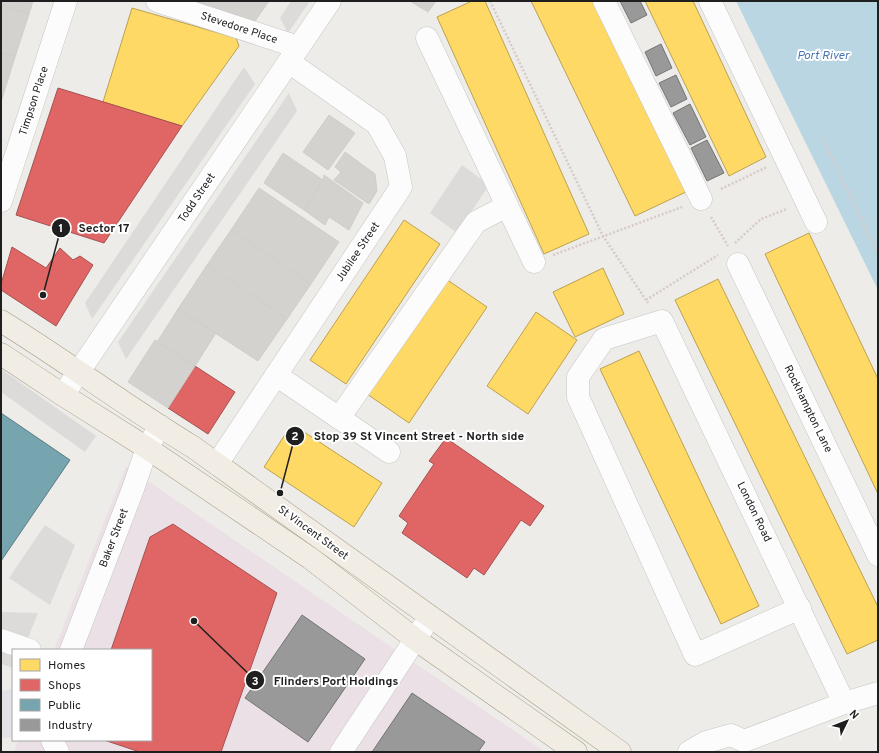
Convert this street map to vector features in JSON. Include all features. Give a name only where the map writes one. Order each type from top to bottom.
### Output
[{"type":"main road","name":"St Vincent Street","points":[[1,320],[55,354],[193,447],[620,752]]},
{"type":"main road","name":"St Vincent Street","points":[[1,354],[147,448],[310,558],[415,639],[576,752]]},
{"type":"street","name":"Timpson Place","points":[[1,201],[66,1]]},
{"type":"street","name":"Stevedore Place","points":[[157,1],[293,55]]},
{"type":"street","name":"Todd Street","points":[[63,395],[330,1]]},
{"type":"street","points":[[604,1],[701,199]]},
{"type":"street","points":[[710,1],[816,222]]},
{"type":"street","points":[[427,38],[534,262]]},
{"type":"street","name":"Jubilee Street","points":[[217,464],[401,187],[395,156],[377,124],[293,55]]},
{"type":"street","points":[[339,418],[476,222],[507,206]]},
{"type":"street","name":"Rockhampton Lane","points":[[738,264],[878,555]]},
{"type":"street","points":[[662,321],[604,339],[578,377],[578,397],[695,655],[800,608]]},
{"type":"street","name":"London Road","points":[[662,321],[844,703]]},
{"type":"street","points":[[276,375],[389,452]]},
{"type":"street","name":"Baker Street","points":[[71,649],[133,489],[147,448],[160,426]]},
{"type":"street","points":[[341,752],[430,617]]},
{"type":"street","points":[[1,640],[27,649]]},
{"type":"street","points":[[688,752],[706,742],[731,735],[741,746],[844,703],[878,693]]},
{"type":"street","points":[[52,741],[58,752]]},
{"type":"path","points":[[490,1],[603,236],[662,321]]},
{"type":"path","points":[[822,137],[878,254]]},
{"type":"path","points":[[534,262],[701,199],[785,157]]},
{"type":"path","points":[[701,199],[738,264]]},
{"type":"shaded area","points":[[291,1],[310,1],[288,33],[280,18]]},
{"type":"shaded area","points":[[244,67],[255,84],[92,319],[85,303]]},
{"type":"shaded area","points":[[289,93],[297,111],[126,359],[118,342]]},
{"type":"shaded area","points":[[462,165],[489,185],[457,233],[430,213]]},
{"type":"shaded area","points":[[1,369],[96,436],[85,452],[1,392]]},
{"type":"shaded area","points":[[126,466],[545,752],[14,752],[18,741],[152,741],[152,649],[54,649]]},
{"type":"shaded area","points":[[45,525],[75,545],[50,605],[9,578]]},
{"type":"shaded area","points":[[1,612],[38,613],[23,649],[12,649],[12,668],[1,664]]},
{"type":"shaded area","points":[[12,689],[12,737],[1,738],[1,691]]},
{"type":"water","name":"Port River","points":[[736,1],[878,1],[878,290]]},
{"type":"building: Homes","points":[[472,1],[485,1],[589,234],[544,254],[437,17]]},
{"type":"building: Homes","points":[[531,1],[594,1],[686,192],[635,216]]},
{"type":"building: Homes","points":[[645,1],[693,1],[766,157],[729,176]]},
{"type":"building: Homes","points":[[132,8],[236,38],[239,46],[182,126],[103,102]]},
{"type":"building: Homes","points":[[404,220],[440,244],[346,384],[310,360]]},
{"type":"building: Homes","points":[[809,233],[878,379],[878,494],[765,254]]},
{"type":"building: Homes","points":[[603,268],[624,314],[575,337],[553,292]]},
{"type":"building: Homes","points":[[446,279],[487,307],[409,423],[367,394]]},
{"type":"building: Homes","points":[[718,279],[878,607],[878,640],[847,654],[675,300]]},
{"type":"building: Homes","points":[[536,312],[577,340],[528,414],[487,386]]},
{"type":"building: Homes","points":[[639,351],[759,606],[721,624],[600,369]]},
{"type":"building: Homes","points":[[298,428],[382,483],[354,527],[264,467],[286,433],[292,437]]},
{"type":"building: Shops","points":[[58,88],[182,126],[104,243],[16,215]]},
{"type":"building: Shops","points":[[12,247],[46,268],[60,248],[73,260],[80,256],[93,265],[56,326],[1,290],[1,284]]},
{"type":"building: Shops","points":[[195,366],[235,392],[208,434],[168,408]]},
{"type":"building: Shops","points":[[446,438],[544,506],[530,526],[521,520],[484,575],[474,568],[467,578],[402,533],[408,523],[399,516],[434,464],[429,461]]},
{"type":"building: Shops","points":[[173,524],[277,593],[221,752],[140,752],[107,741],[152,741],[152,649],[111,649],[150,537]]},
{"type":"building: Public","points":[[1,413],[70,460],[1,561]]},
{"type":"building: Industry","points":[[620,1],[640,1],[647,15],[631,23]]},
{"type":"building: Industry","points":[[661,44],[672,68],[656,76],[645,52]]},
{"type":"building: Industry","points":[[676,75],[687,99],[671,107],[659,83]]},
{"type":"building: Industry","points":[[690,104],[706,137],[690,145],[673,113]]},
{"type":"building: Industry","points":[[707,140],[724,173],[707,181],[691,148]]},
{"type":"building: Industry","points":[[302,615],[365,659],[308,742],[245,698]]},
{"type":"building: Industry","points":[[412,693],[485,742],[478,752],[372,752]]},
{"type":"building: Other","points":[[1,1],[33,1],[29,14],[1,5]]},
{"type":"building: Other","points":[[190,1],[269,1],[253,24]]},
{"type":"building: Other","points":[[410,1],[436,1],[428,12]]},
{"type":"building: Other","points":[[1,5],[29,14],[15,57],[1,52]]},
{"type":"building: Other","points":[[1,52],[15,57],[1,102]]},
{"type":"building: Other","points":[[329,115],[355,133],[328,170],[303,152]]},
{"type":"building: Other","points":[[345,152],[375,174],[377,191],[369,204],[334,180],[341,172],[335,167]]},
{"type":"building: Other","points":[[283,153],[323,180],[304,210],[264,183]]},
{"type":"building: Other","points":[[324,175],[363,203],[349,230],[329,217],[325,225],[304,210],[323,180]]},
{"type":"building: Other","points":[[259,188],[339,242],[311,284],[231,230]]},
{"type":"building: Other","points":[[231,230],[311,284],[287,319],[207,265]]},
{"type":"building: Other","points":[[207,265],[287,319],[258,361],[178,309]]},
{"type":"building: Other","points":[[178,309],[216,333],[195,366],[157,342]]},
{"type":"building: Other","points":[[155,340],[195,366],[168,408],[128,382]]},
{"type":"place","name":"Sector 17","points":[[43,295]]},
{"type":"place","name":"Stop 39 St Vincent Street - North side","points":[[280,493]]},
{"type":"place","name":"Flinders Port Holdings","points":[[194,621]]}]
